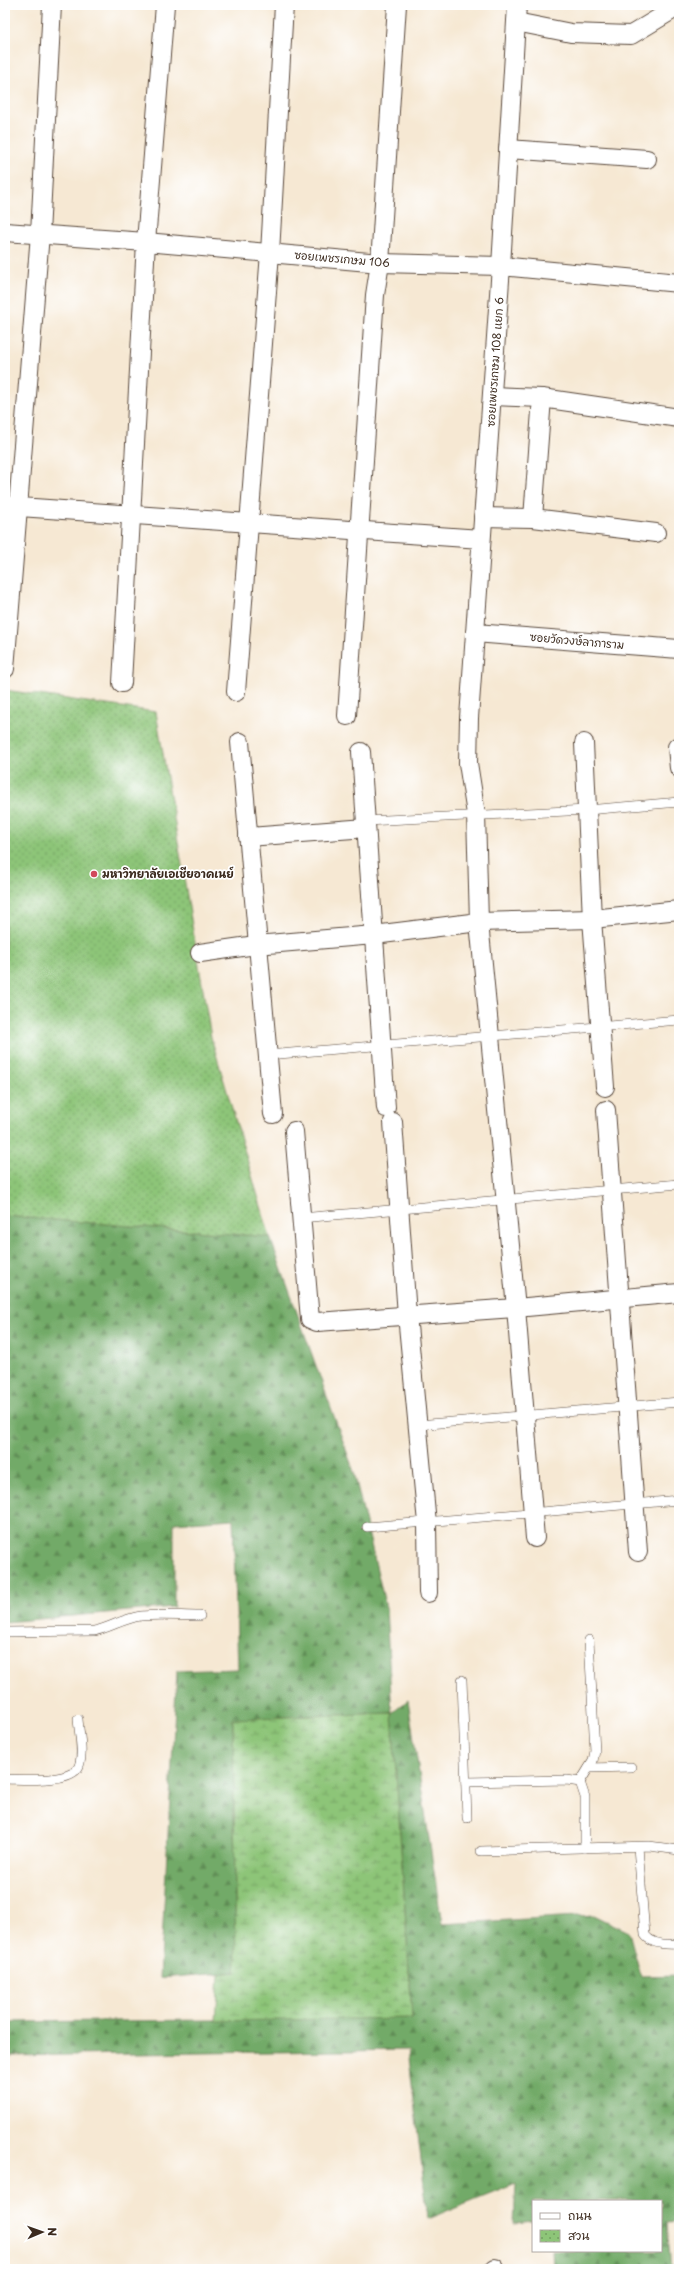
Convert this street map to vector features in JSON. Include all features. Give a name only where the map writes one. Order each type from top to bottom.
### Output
[{"type":"street","points":[[5,669],[12,507],[40,234],[52,5]]},
{"type":"street","points":[[122,683],[146,242],[165,5]]},
{"type":"street","points":[[236,692],[270,253],[284,5]]},
{"type":"street","points":[[347,716],[375,294],[380,263],[397,5]]},
{"type":"street","points":[[516,14],[571,33],[631,35],[679,6]]},
{"type":"street","name":"ซอยเพชรเกษม 108 แยก 6","points":[[516,14],[502,266],[481,539],[469,718],[468,763],[476,814],[478,922],[516,1308],[534,1511],[535,1538]]},
{"type":"street","points":[[508,149],[647,159]]},
{"type":"street","name":"ซอยเพชรเกษม 106","points":[[5,232],[146,242],[380,263],[502,266],[679,283]]},
{"type":"street","points":[[493,396],[542,398],[679,418]]},
{"type":"street","points":[[533,518],[542,398]]},
{"type":"street","points":[[12,507],[481,539]]},
{"type":"street","points":[[483,517],[533,518],[656,533]]},
{"type":"street","name":"ซอยวัดวงษ์ลาภาราม","points":[[475,633],[679,649]]},
{"type":"street","points":[[240,742],[256,945],[273,1114]]},
{"type":"street","points":[[584,743],[592,919],[605,1087]]},
{"type":"street","points":[[677,747],[679,768]]},
{"type":"street","points":[[361,752],[382,1045],[400,1209],[427,1523],[428,1593]]},
{"type":"street","points":[[248,837],[366,825]]},
{"type":"street","points":[[200,953],[256,945],[374,936],[478,922],[592,919],[679,910]]},
{"type":"street","points":[[606,1110],[638,1552]]},
{"type":"street","points":[[294,1130],[310,1318],[317,1322],[516,1308],[679,1293]]},
{"type":"lane","points":[[366,825],[476,814],[587,810],[679,802]]},
{"type":"lane","points":[[267,1055],[679,1020]]},
{"type":"lane","points":[[301,1218],[505,1198],[679,1184]]},
{"type":"lane","points":[[418,1425],[679,1402]]},
{"type":"lane","points":[[367,1527],[427,1523],[534,1511],[679,1500]]},
{"type":"lane","points":[[5,1632],[94,1631],[104,1629],[115,1622],[141,1616],[200,1616]]},
{"type":"lane","points":[[580,1782],[593,1761],[595,1751],[589,1640]]},
{"type":"lane","points":[[462,1680],[467,1818]]},
{"type":"lane","points":[[5,1779],[59,1778],[71,1775],[78,1767],[80,1759],[78,1720]]},
{"type":"lane","points":[[589,1768],[631,1767]]},
{"type":"lane","points":[[466,1782],[574,1780],[580,1782]]},
{"type":"lane","points":[[580,1782],[585,1797],[585,1848]]},
{"type":"lane","points":[[638,1847],[645,1935],[649,1941],[656,1943],[679,1944]]},
{"type":"lane","points":[[481,1851],[638,1847],[679,1850]]},
{"type":"green space","name":"มหาวิทยาลัยเอเชียอาคเนย์","points":[[5,690],[156,712],[211,1037],[270,1237],[5,1216]]},
{"type":"green space","points":[[5,1216],[270,1237],[354,1472],[386,1608],[392,1713],[233,1719],[236,1972],[160,1978],[177,1671],[238,1669],[233,1519],[174,1523],[174,1607],[5,1622]]},
{"type":"green space","points":[[408,1700],[442,1924],[594,1915],[629,1932],[641,1976],[679,1975],[679,2222],[667,2223],[671,2269],[553,2269],[552,2252],[662,2252],[662,2200],[532,2200],[532,2221],[514,2223],[516,2184],[428,2219],[408,2050],[5,2056],[5,2022],[412,2018],[392,1713]]},
{"type":"green space","points":[[392,1713],[412,2018],[216,2021],[219,1974],[236,1972],[233,1719]]},
{"type":"place","name":"มหาวิทยาลัยเอเชียอาคเนย์","points":[[94,874]]}]
